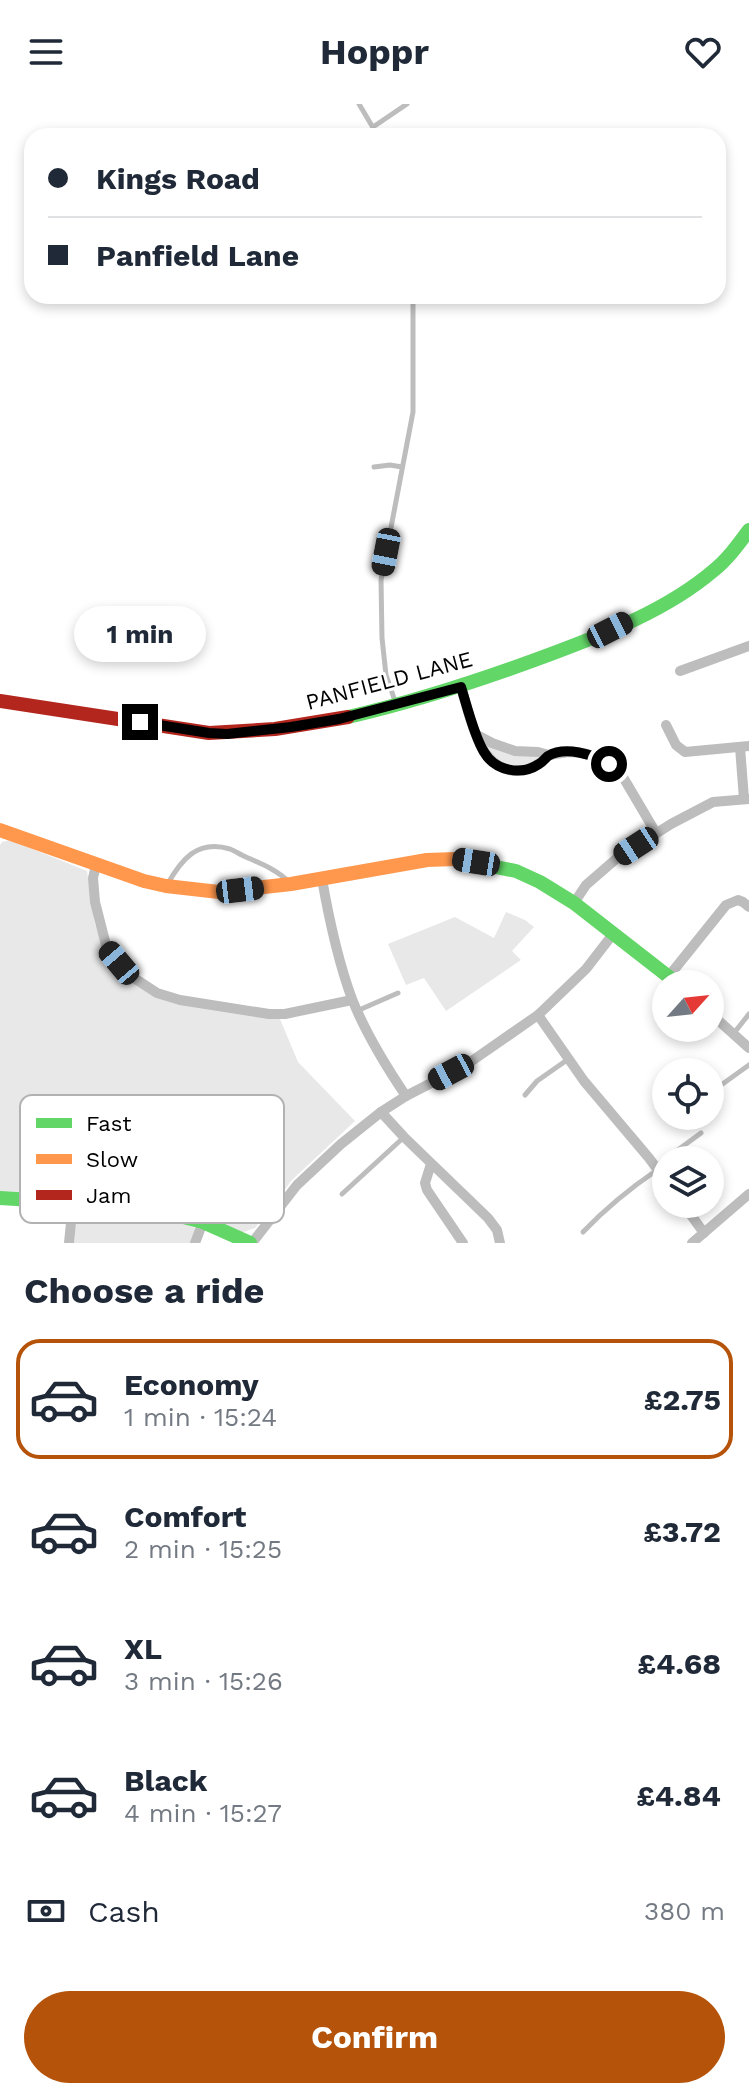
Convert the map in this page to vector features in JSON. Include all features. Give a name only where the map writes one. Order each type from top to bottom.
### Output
[{"type":"street","name":"PANFIELD LANE","points":[[0,701],[227,734],[316,724],[461,687],[610,630],[708,576],[724,562],[749,530]]},
{"type":"street","points":[[680,671],[749,646]]},
{"type":"street","points":[[461,687],[486,756],[504,769],[524,770],[540,764],[549,755]]},
{"type":"street","points":[[574,903],[586,885],[616,859],[656,833],[713,802],[746,799],[744,746],[685,752],[676,745],[666,725]]},
{"type":"street","points":[[477,735],[515,751],[549,755],[583,753],[600,758],[623,777],[656,833]]},
{"type":"street","points":[[0,830],[96,865],[166,886],[219,892],[291,884],[427,860],[457,859],[487,864],[516,871],[540,882],[574,903],[660,970]]},
{"type":"street","points":[[96,865],[93,878],[95,902],[107,949],[131,976],[157,993],[180,1000],[269,1014],[285,1014],[352,1000]]},
{"type":"street","points":[[322,879],[352,1000],[382,1061],[406,1096]]},
{"type":"street","points":[[680,970],[726,905],[738,900],[749,907]]},
{"type":"street","points":[[284,1201],[341,1144],[381,1112],[466,1065],[538,1015],[586,969],[613,934]]},
{"type":"street","points":[[538,1015],[568,1060],[652,1163]]},
{"type":"street","points":[[724,1026],[749,1048]]},
{"type":"street","points":[[381,1112],[488,1218],[497,1230],[500,1243]]},
{"type":"street","points":[[431,1164],[425,1183],[427,1190],[463,1243]]},
{"type":"street","points":[[692,1243],[749,1194]]},
{"type":"street","points":[[0,1198],[20,1199]]},
{"type":"street","points":[[693,1218],[704,1233]]},
{"type":"street","points":[[69,1243],[71,1223]]},
{"type":"street","points":[[195,1243],[203,1223]]},
{"type":"street","points":[[205,1223],[251,1243],[267,1223]]},
{"type":"lane","points":[[359,104],[373,127],[407,104]]},
{"type":"lane","points":[[396,704],[386,675],[381,580],[413,412],[413,304]]},
{"type":"lane","points":[[374,467],[402,467]]},
{"type":"lane","points":[[166,886],[178,866],[204,846],[229,849],[280,874],[291,884]]},
{"type":"lane","points":[[358,1011],[398,993]]},
{"type":"lane","points":[[733,1034],[749,1014]]},
{"type":"lane","points":[[525,1095],[537,1081],[568,1060]]},
{"type":"lane","points":[[724,1083],[749,1065]]},
{"type":"lane","points":[[684,1146],[701,1133]]},
{"type":"lane","points":[[342,1194],[404,1137]]},
{"type":"lane","points":[[583,1232],[604,1210],[652,1171]]},
{"type":"shaded area","points":[[488,745],[537,755],[538,760],[527,767],[504,765],[485,747]]},
{"type":"shaded area","points":[[10,840],[87,871],[95,924],[105,951],[157,997],[280,1019],[298,1062],[355,1121],[284,1190],[284,1095],[20,1095],[20,1194],[0,1193],[2,842]]},
{"type":"shaded area","points":[[506,912],[534,927],[512,951],[521,960],[446,1011],[424,978],[406,985],[388,944],[455,917],[494,938]]},
{"type":"shaded area","points":[[76,1223],[181,1223],[196,1228],[190,1243],[74,1243]]},
{"type":"shaded area","points":[[220,1223],[259,1223],[255,1228],[241,1233]]},
{"type":"traffic: fast","points":[[348,717],[476,681],[615,629],[695,585],[728,557],[749,530]]},
{"type":"traffic: fast","points":[[456,859],[516,871],[540,882],[574,903],[660,970]]},
{"type":"traffic: fast","points":[[0,1198],[20,1199]]},
{"type":"traffic: fast","points":[[205,1223],[250,1243]]},
{"type":"traffic: slow","points":[[0,830],[144,881],[219,892],[291,884],[427,860],[456,859]]},
{"type":"traffic: jam","points":[[0,701],[209,733],[275,729],[348,717]]},
{"type":"route","points":[[140,722],[227,734],[316,724],[461,687],[481,747],[486,756],[504,769],[524,770],[540,764],[549,755],[568,752],[583,753],[609,764]]}]
